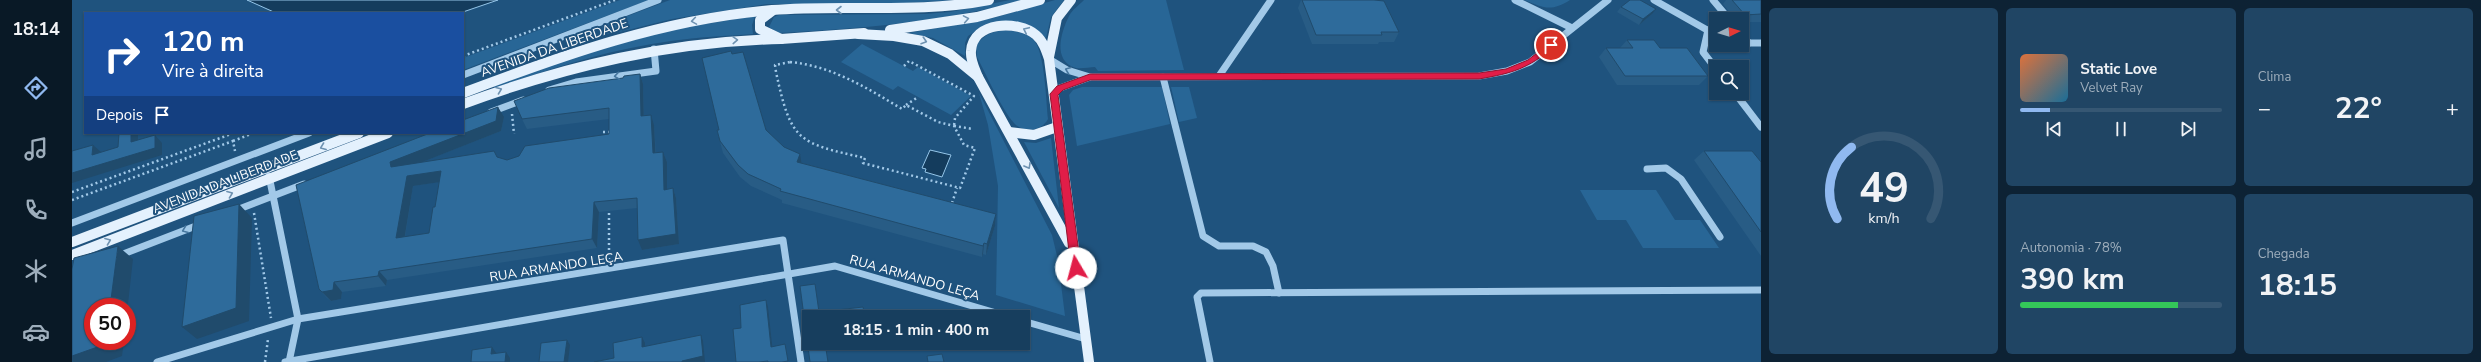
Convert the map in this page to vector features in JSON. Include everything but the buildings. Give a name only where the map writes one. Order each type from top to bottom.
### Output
[{"type":"main road","name":"AVENIDA DA LIBERDADE","points":[[464,94],[558,58],[635,33],[684,22],[774,10],[933,9],[989,0]]},
{"type":"main road","points":[[858,34],[955,21],[1002,12],[1040,0]]},
{"type":"main road","points":[[1049,59],[1053,28],[1057,18],[1071,0]]},
{"type":"main road","points":[[774,10],[764,15],[759,24],[760,29],[768,35],[781,39]]},
{"type":"main road","points":[[1074,255],[1062,227],[978,77],[971,57],[970,47],[980,33],[998,26],[1009,25],[1027,29],[1044,45],[1049,59],[1089,362]]},
{"type":"main road","name":"AVENIDA DA LIBERDADE","points":[[464,104],[538,77],[654,49],[728,40],[781,39],[858,34]]},
{"type":"main road","points":[[858,34],[904,36],[936,44],[954,55],[978,77]]},
{"type":"main road","points":[[1009,132],[1025,136],[1046,134],[1057,127]]},
{"type":"main road","name":"AVENIDA DA LIBERDADE","points":[[72,255],[269,173],[357,134]]},
{"type":"main road","name":"AVENIDA DA LIBERDADE","points":[[72,242],[385,134]]},
{"type":"street","points":[[464,75],[658,0]]},
{"type":"street","points":[[1219,76],[1271,0]]},
{"type":"street","points":[[1516,0],[1572,28]]},
{"type":"street","points":[[1049,59],[1067,70],[1090,77],[1479,76],[1507,71],[1530,62],[1608,0]]},
{"type":"street","points":[[1654,0],[1708,30],[1703,52],[1709,60]]},
{"type":"street","points":[[1713,0],[1723,12]]},
{"type":"street","points":[[1749,43],[1761,43]]},
{"type":"street","points":[[538,94],[576,82],[656,71],[654,49]]},
{"type":"street","points":[[1054,94],[1060,88],[1090,77]]},
{"type":"street","points":[[1163,77],[1203,236],[1210,245],[1222,248],[1255,246],[1266,251],[1271,260],[1279,293]]},
{"type":"street","points":[[481,115],[531,97]]},
{"type":"street","points":[[1740,100],[1761,127]]},
{"type":"street","points":[[72,223],[306,134]]},
{"type":"street","points":[[1647,169],[1666,168],[1674,173],[1684,183],[1720,237]]},
{"type":"street","points":[[269,173],[298,319],[288,362]]},
{"type":"street","points":[[227,214],[312,181]]},
{"type":"street","points":[[109,259],[212,220]]},
{"type":"street","name":"RUA ARMANDO LEÇA","points":[[298,319],[783,240],[801,362]]},
{"type":"street","name":"RUA ARMANDO LEÇA","points":[[288,362],[835,266],[986,310]]},
{"type":"street","points":[[1210,362],[1198,307],[1197,297],[1201,292],[1279,293],[1761,290]]},
{"type":"street","points":[[157,362],[298,319]]},
{"type":"street","points":[[1030,323],[1086,339]]},
{"type":"path","points":[[464,56],[615,0]]},
{"type":"path","points":[[904,66],[909,61],[974,96],[955,118],[953,125],[964,145],[975,148],[960,188],[957,188],[952,203]]},
{"type":"path","points":[[918,97],[902,109],[840,74],[817,66],[796,64],[775,65],[791,123],[799,136],[814,145],[865,158],[863,163],[957,188]]},
{"type":"path","points":[[906,105],[944,124],[973,129]]},
{"type":"path","points":[[506,114],[512,112],[514,134]]},
{"type":"path","points":[[610,124],[610,139]]},
{"type":"path","points":[[603,132],[610,132]]},
{"type":"path","points":[[72,192],[231,134]]},
{"type":"path","points":[[72,200],[251,134]]},
{"type":"path","points":[[233,141],[238,160]]},
{"type":"path","points":[[609,246],[610,201]]},
{"type":"path","points":[[254,213],[271,315],[265,362]]},
{"type":"shaded area","points":[[247,0],[498,0],[463,12],[274,12]]},
{"type":"shaded area","points":[[620,0],[649,0],[464,70],[464,58]]},
{"type":"shaded area","points":[[670,0],[955,0],[891,4],[767,4],[672,19],[612,34],[605,34],[601,31],[603,26],[609,23]]},
{"type":"shaded area","points":[[1010,0],[1024,0],[963,14],[871,27],[778,33],[769,27],[774,17],[779,15],[925,14],[950,12]]},
{"type":"shaded area","points":[[1055,0],[1064,0],[1051,17],[1046,38],[1035,29],[981,27],[968,36],[965,43],[965,56],[933,38],[909,33],[993,18]]},
{"type":"shaded area","points":[[1084,0],[1166,0],[1184,70],[1098,71],[1095,67],[1076,68],[1068,64],[1061,53],[1060,45],[1063,30],[1070,14]]},
{"type":"shaded area","points":[[1524,0],[1570,0],[1558,6],[1547,8]]},
{"type":"shaded area","points":[[755,16],[752,25],[753,34],[649,44],[560,66],[495,88],[493,86],[568,58],[674,29]]},
{"type":"shaded area","points":[[1006,30],[1027,35],[1033,39],[1040,54],[1048,119],[1041,126],[1032,130],[1022,129],[1009,117],[999,101],[977,57],[976,45],[979,41],[997,31]]},
{"type":"shaded area","points":[[862,44],[913,71],[918,67],[971,96],[951,115],[898,86],[893,90],[841,62]]},
{"type":"shaded area","points":[[1082,87],[1162,87],[1170,124],[1077,146],[1069,95],[1073,90]]},
{"type":"shaded area","points":[[1171,87],[1189,87],[1197,118],[1179,122]]},
{"type":"shaded area","points":[[979,93],[1052,235],[1058,260],[1065,316],[996,295],[998,186],[988,125]]},
{"type":"shaded area","points":[[1051,138],[1059,208],[1024,142],[1036,143]]},
{"type":"shaded area","points":[[930,150],[951,155],[942,177],[925,172],[926,169],[922,168]]},
{"type":"shaded area","points":[[1580,190],[1656,190],[1675,220],[1700,220],[1719,248],[1643,248],[1626,220],[1597,220]]},
{"type":"route","points":[[1076,268],[1054,94],[1060,88],[1090,77],[1479,76],[1507,71],[1530,62],[1551,45]]}]
